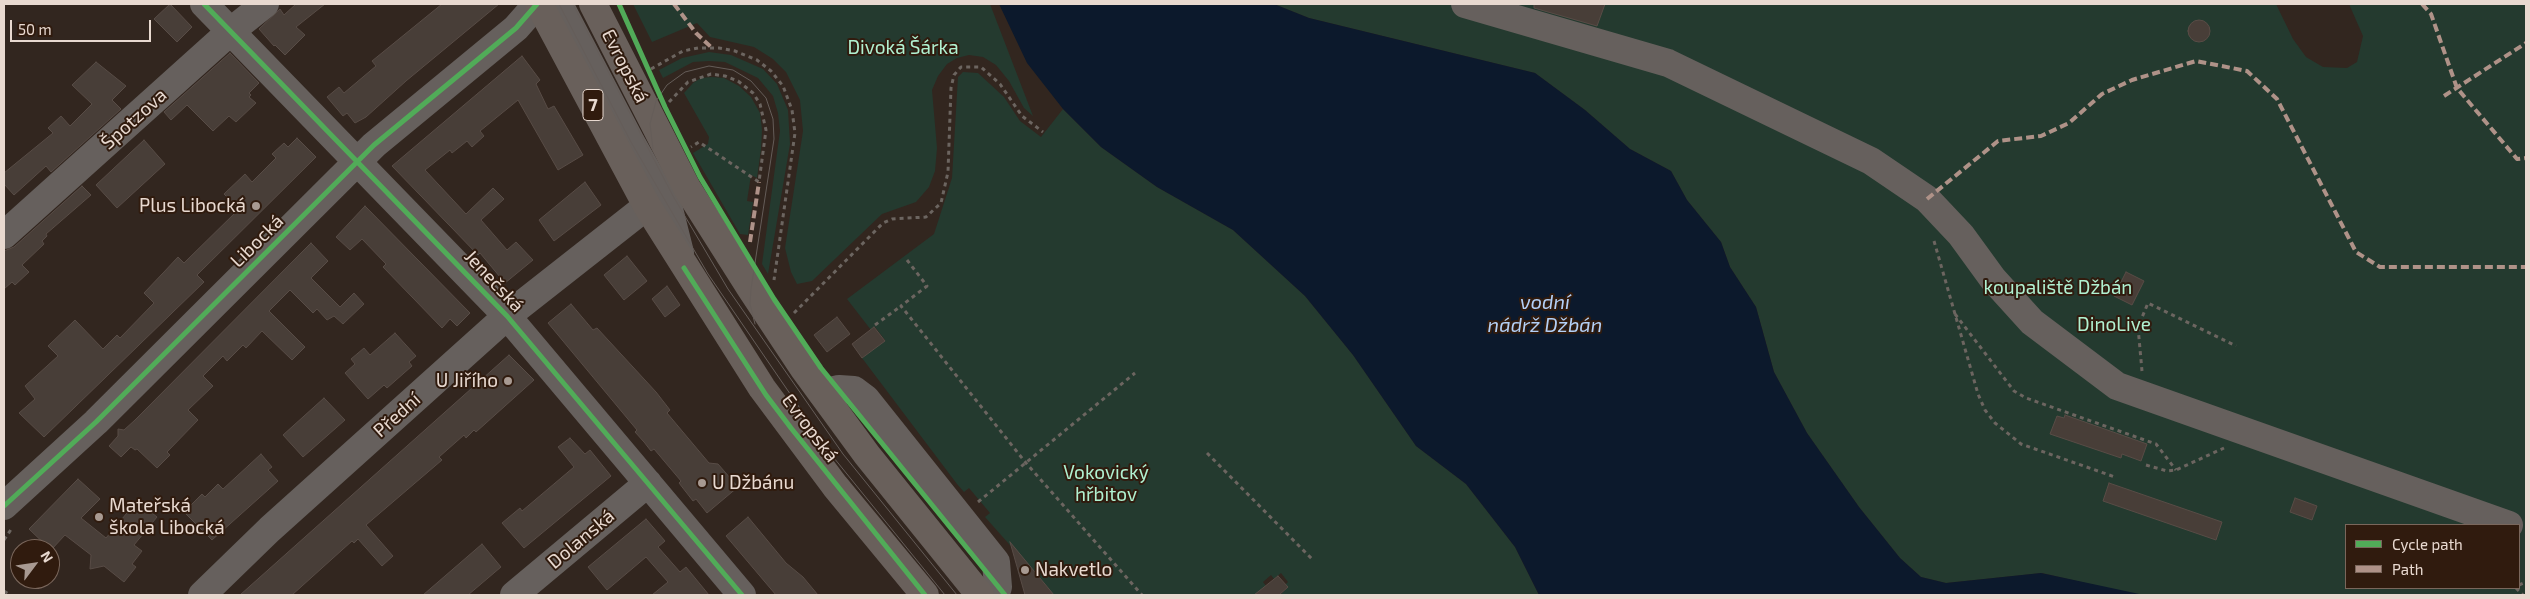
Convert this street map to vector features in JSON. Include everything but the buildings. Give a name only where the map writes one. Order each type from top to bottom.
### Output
[{"type":"main road","name":"Evropská","points":[[538,4],[647,206],[684,268],[762,388],[791,428],[925,595]]},
{"type":"main road","name":"Evropská","points":[[593,4],[683,156],[712,230],[822,393],[867,455],[980,595]]},
{"type":"street","name":"Jenečská","points":[[204,4],[359,161],[507,316],[742,595]]},
{"type":"street","name":"Špotzova","points":[[4,235],[231,31],[265,4]]},
{"type":"street","name":"Libocká","points":[[7,512],[374,145],[516,28],[538,4]]},
{"type":"street","points":[[559,4],[631,142],[669,209],[684,268]]},
{"type":"street","points":[[573,4],[644,139],[683,156]]},
{"type":"street","points":[[1465,4],[1668,63],[1871,161],[1927,199],[1961,235],[1993,279],[2032,322],[2117,386],[2506,524]]},
{"type":"street","name":"Přední","points":[[202,595],[270,529],[507,316],[647,206]]},
{"type":"street","points":[[822,393],[839,389],[854,390],[866,400],[996,562],[998,588],[995,595]]},
{"type":"street","name":"Dolanská","points":[[514,595],[648,483]]},
{"type":"path","points":[[646,62],[650,70],[684,52],[698,48],[719,48],[735,51],[757,60],[772,71],[783,86],[792,110],[795,133],[774,272],[774,290]]},
{"type":"path","points":[[788,319],[883,223],[892,219],[926,217],[941,203],[948,172],[950,88],[954,75],[961,67],[981,67],[1000,84],[1022,116],[1043,132]]},
{"type":"path","points":[[665,107],[688,82],[711,74],[724,76],[745,85],[760,104],[766,130],[759,182],[700,142],[683,156]]},
{"type":"path","points":[[1932,234],[1978,394],[1985,410],[1995,423],[2021,444],[2115,477]]},
{"type":"path","points":[[875,325],[927,286],[907,260]]},
{"type":"path","points":[[2137,393],[2142,374],[2138,327],[2148,303],[2236,346]]},
{"type":"path","points":[[901,306],[1026,463],[1142,595]]},
{"type":"path","points":[[1955,314],[2014,391],[2026,398],[2156,444],[2176,470]]},
{"type":"path","points":[[960,517],[1135,373]]},
{"type":"path","points":[[2146,465],[2167,471],[2176,470],[2255,434]]},
{"type":"path","points":[[1207,453],[1312,560]]},
{"type":"path","points":[[4,540],[7,512]]},
{"type":"path","points":[[4,591],[10,595]]},
{"type":"green space","name":"Divoká Šárka","points":[[633,4],[990,4],[1033,116],[1024,108],[1009,81],[996,65],[983,57],[969,55],[957,58],[947,64],[938,76],[932,90],[937,148],[935,171],[929,187],[916,202],[882,214],[812,281],[797,284],[791,272],[785,248],[803,131],[800,100],[786,72],[773,59],[754,47],[710,37],[697,23],[652,42]]},
{"type":"green space","name":"koupaliště Džbán","points":[[1274,4],[2276,4],[2293,39],[2306,57],[2323,67],[2347,68],[2357,62],[2363,36],[2349,4],[2526,4],[2526,595],[2137,595],[2042,573],[1946,583],[1921,577],[1900,558],[1859,507],[1807,433],[1774,372],[1756,307],[1730,267],[1721,242],[1687,200],[1671,171],[1630,149],[1585,110],[1535,73],[1309,18]]},
{"type":"green space","points":[[709,52],[731,55],[763,69],[777,84],[788,110],[790,144],[768,274],[762,264],[780,131],[778,113],[773,96],[758,78],[725,62],[693,62],[663,78],[659,70],[682,58]]},
{"type":"green space","name":"Vokovický hřbitov","points":[[963,72],[978,73],[1004,97],[1020,121],[1041,137],[1063,109],[1101,147],[1157,187],[1233,230],[1305,296],[1353,355],[1416,446],[1466,484],[1515,547],[1539,595],[1280,595],[1287,588],[1285,585],[1288,582],[1281,573],[1274,579],[1271,575],[1263,582],[1266,586],[1263,588],[1269,595],[1043,595],[1049,589],[985,517],[990,513],[969,488],[964,492],[957,484],[862,358],[885,340],[875,327],[871,330],[847,299],[934,234],[952,178],[958,77]]},
{"type":"green space","points":[[701,78],[724,78],[739,86],[751,97],[760,113],[762,130],[761,149],[757,178],[751,175],[747,201],[753,202],[748,235],[740,234],[693,153],[708,144],[709,137],[684,93],[693,83]]},
{"type":"water","name":"vodní nádrž Džbán","points":[[999,4],[1274,4],[1309,18],[1535,73],[1585,110],[1630,149],[1671,171],[1687,200],[1721,242],[1730,267],[1756,307],[1774,372],[1807,433],[1859,507],[1900,558],[1921,577],[1946,583],[2041,573],[2144,595],[1539,595],[1515,547],[1466,484],[1416,446],[1353,355],[1305,296],[1233,230],[1157,187],[1101,147],[1063,109],[1027,63]]},
{"type":"tram line","points":[[559,4],[631,142],[708,274],[834,458],[945,595]]},
{"type":"tram line","points":[[573,4],[673,196],[728,289],[843,454],[957,595]]},
{"type":"tram line","points":[[653,149],[650,124],[656,101],[667,85],[685,72],[709,66],[733,70],[751,81],[766,98],[773,119],[774,139],[751,289],[750,304],[755,324]]},
{"type":"marked path","points":[[674,4],[696,33],[711,47]]},
{"type":"marked path","points":[[2422,4],[2431,14],[2457,88],[2517,159],[2526,158]]},
{"type":"marked path","points":[[2444,96],[2526,43]]},
{"type":"marked path","points":[[1927,199],[1998,141],[2041,136],[2069,123],[2102,94],[2132,80],[2196,61],[2247,71],[2277,99],[2356,252],[2380,267],[2526,267]]},
{"type":"marked path","points":[[750,242],[759,182]]},
{"type":"cycle path","points":[[204,4],[507,316],[742,595]]},
{"type":"cycle path","points":[[4,506],[96,422],[374,145],[516,28],[537,4]]},
{"type":"cycle path","points":[[619,4],[665,107],[700,177],[774,299],[821,368],[1005,595]]},
{"type":"cycle path","points":[[684,268],[766,395],[925,595]]},
{"type":"place","name":"Plus Libocká","points":[[256,206]]},
{"type":"place","name":"U Jiřího","points":[[508,381]]},
{"type":"place","name":"U Džbánu","points":[[702,483]]},
{"type":"place","name":"Mateřská škola Libocká","points":[[99,517]]},
{"type":"place","name":"Nakvetlo","points":[[1025,570]]},
{"type":"park label","name":"DinoLive","points":[[2114,325]]}]
